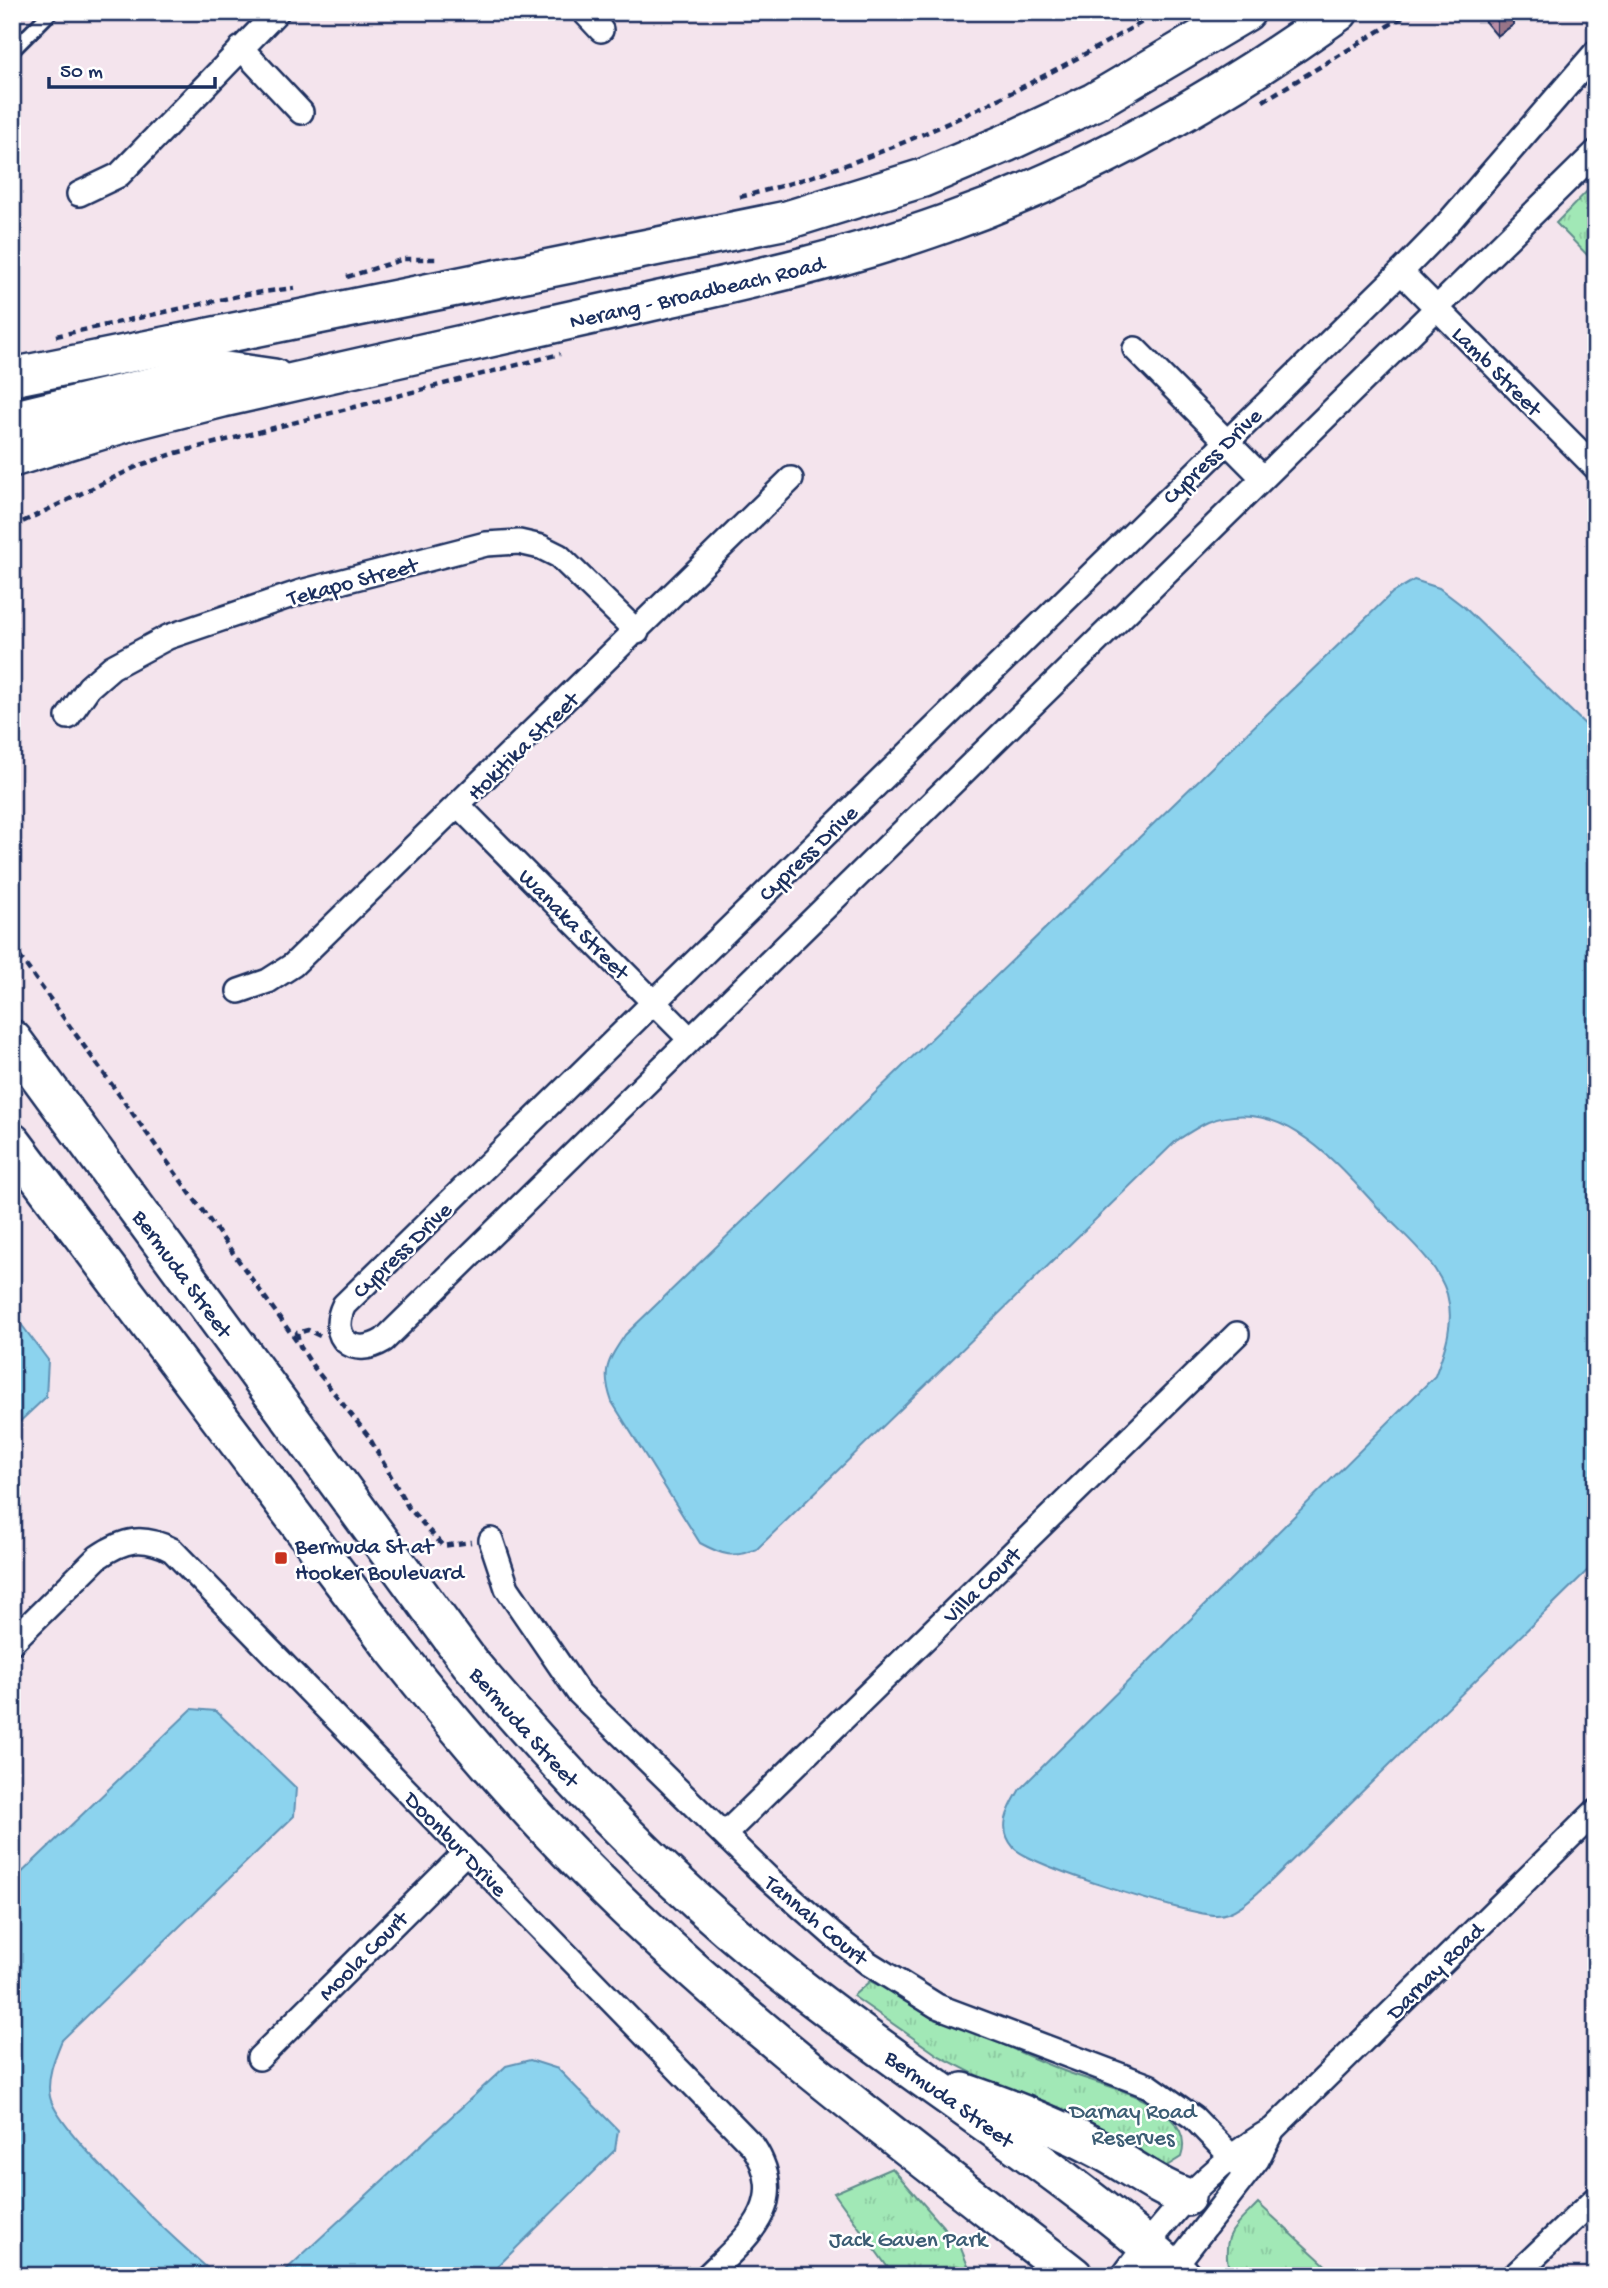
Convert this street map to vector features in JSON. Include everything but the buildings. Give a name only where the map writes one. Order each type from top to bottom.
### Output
[{"type":"main road","points":[[12,377],[787,220],[923,178],[1006,143],[1106,95],[1246,12]]},
{"type":"main road","name":"Nerang - Broadbeach Road","points":[[12,457],[132,421],[298,381],[750,282],[827,262],[946,224],[1051,179],[1178,116],[1234,83],[1339,12]]},
{"type":"main road","points":[[12,420],[219,370],[298,381]]},
{"type":"main road","name":"Bermuda Street","points":[[12,1039],[384,1548],[520,1722],[615,1823],[708,1910],[797,1986],[926,2079],[1167,2266]]},
{"type":"main road","points":[[12,1142],[392,1647],[446,1715],[548,1831],[701,1977],[1037,2262],[1074,2276]]},
{"type":"main road","points":[[926,2079],[1020,2112],[1101,2150],[1164,2189],[1185,2197]]},
{"type":"street","points":[[79,194],[119,175],[277,12]]},
{"type":"street","points":[[584,12],[601,30]]},
{"type":"street","points":[[241,48],[300,111]]},
{"type":"street","name":"Cypress Drive","points":[[347,1343],[339,1333],[338,1318],[344,1305],[1225,441],[1401,272],[1440,232],[1596,52]]},
{"type":"street","points":[[347,1343],[360,1348],[372,1347],[384,1340],[1263,478],[1438,310],[1596,152]]},
{"type":"street","name":"Lamb Street","points":[[1401,272],[1596,468]]},
{"type":"street","points":[[1135,349],[1263,478]]},
{"type":"street","name":"Hokitika Street","points":[[239,991],[268,981],[293,965],[459,806],[791,479]]},
{"type":"street","name":"Tekapo Street","points":[[68,717],[89,687],[112,667],[168,637],[301,592],[486,544],[519,542],[541,547],[559,556],[637,632]]},
{"type":"street","name":"Wanaka Street","points":[[459,806],[691,1039]]},
{"type":"street","name":"Villa Court","points":[[725,1834],[1237,1334]]},
{"type":"street","name":"Doonbur Drive","points":[[12,1642],[98,1558],[130,1540],[145,1539],[172,1550],[753,2146],[766,2172],[769,2187],[762,2214],[752,2230],[707,2276]]},
{"type":"street","name":"Tannah Court","points":[[491,1539],[507,1588],[578,1692],[766,1876],[835,1936],[900,1984],[948,2010],[1149,2086],[1194,2118],[1247,2173]]},
{"type":"street","name":"Darnay Road","points":[[1167,2266],[1185,2197],[1230,2155],[1273,2129],[1596,1811]]},
{"type":"street","name":"Moola Court","points":[[259,2058],[466,1852]]},
{"type":"street","name":"Darnay Road","points":[[1123,2276],[1167,2266],[1247,2173],[1273,2129]]},
{"type":"street","points":[[1514,2276],[1596,2198]]},
{"type":"lane","points":[[12,51],[51,12]]},
{"type":"path","points":[[733,199],[819,176],[875,156],[979,110],[1160,12]]},
{"type":"path","points":[[337,281],[404,259],[440,259]]},
{"type":"path","points":[[43,340],[247,293],[304,287]]},
{"type":"path","points":[[12,946],[300,1346],[317,1374],[343,1402],[369,1437],[408,1507],[443,1546],[491,1539]]},
{"type":"path","points":[[300,1346],[298,1333],[308,1330],[325,1339],[347,1343]]},
{"type":"green space","points":[[1596,182],[1596,264],[1556,223]]},
{"type":"green space","name":"Darnay Road Reserves","points":[[870,1981],[1039,2061],[1146,2101],[1170,2118],[1177,2127],[1183,2141],[1181,2157],[1165,2167],[1153,2166],[939,2056],[853,1996]]},
{"type":"green space","name":"Jack Gaven Park","points":[[892,2168],[960,2246],[972,2276],[894,2276],[834,2193]]},
{"type":"green space","points":[[1258,2203],[1334,2273],[1230,2274],[1227,2261],[1228,2241],[1236,2227]]},
{"type":"water","points":[[1414,580],[1439,588],[1464,607],[1596,735],[1596,1562],[1271,1881],[1231,1911],[1217,1915],[1201,1913],[1112,1889],[1026,1856],[1009,1841],[1006,1818],[1020,1789],[1435,1376],[1445,1346],[1450,1315],[1442,1282],[1420,1251],[1329,1157],[1285,1126],[1261,1118],[1236,1116],[1208,1122],[1176,1141],[757,1549],[749,1552],[728,1554],[700,1543],[612,1402],[607,1382],[608,1367],[625,1335],[1392,593]]},
{"type":"water","points":[[12,1312],[48,1360],[46,1397],[12,1429]]},
{"type":"water","points":[[192,1709],[216,1711],[296,1788],[294,1816],[62,2040],[52,2068],[49,2090],[58,2114],[98,2162],[178,2242],[217,2276],[12,2276],[12,1882]]},
{"type":"water","points":[[530,2060],[558,2069],[618,2130],[615,2150],[488,2276],[275,2276],[287,2269],[506,2066]]},
{"type":"place","name":"Bermuda St at Hooker Boulevard","points":[[281,1558]]}]
